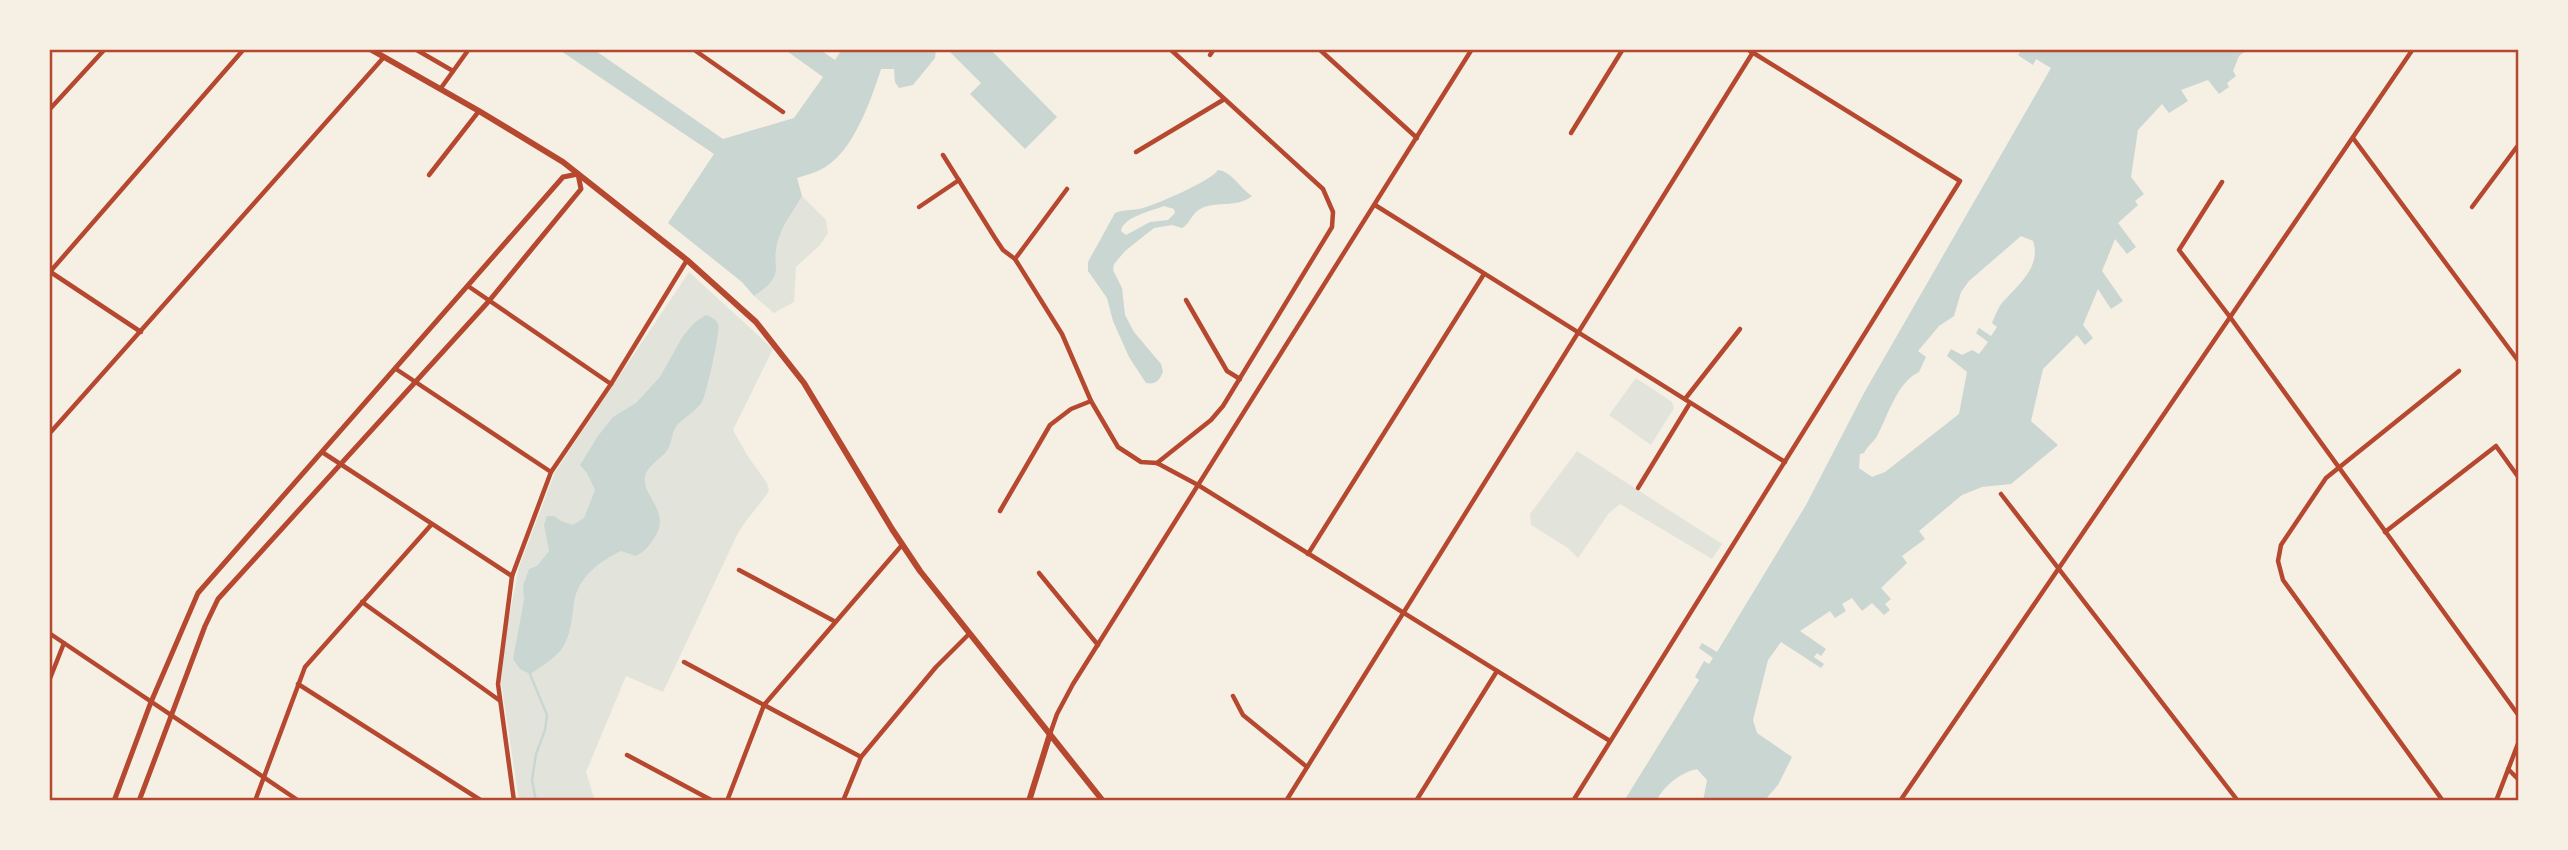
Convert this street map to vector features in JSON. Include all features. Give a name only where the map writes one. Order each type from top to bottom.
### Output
[{"type":"main road","points":[[370,49],[441,88],[578,174],[687,260],[726,293],[765,332],[804,383],[902,545],[969,634],[1103,801]]},
{"type":"main road","points":[[1029,801],[1050,734]]},
{"type":"street","points":[[141,332],[49,272],[244,49]]},
{"type":"street","points":[[415,49],[453,71]]},
{"type":"street","points":[[441,88],[469,49]]},
{"type":"street","points":[[694,49],[783,112]]},
{"type":"street","points":[[1157,463],[1211,420],[1240,379],[1326,239],[1332,227],[1333,212],[1323,189],[1170,49]]},
{"type":"street","points":[[1210,55],[1214,49]]},
{"type":"street","points":[[1319,49],[1417,138]]},
{"type":"street","points":[[1050,734],[1057,713],[1098,645],[1472,49]]},
{"type":"street","points":[[1571,133],[1623,49]]},
{"type":"street","points":[[1573,801],[1960,181],[1747,49]]},
{"type":"street","points":[[1900,801],[2413,49]]},
{"type":"street","points":[[49,110],[103,50]]},
{"type":"street","points":[[1286,801],[1754,51]]},
{"type":"street","points":[[49,434],[384,56]]},
{"type":"street","points":[[1136,152],[1223,100]]},
{"type":"street","points":[[429,175],[479,111]]},
{"type":"street","points":[[2353,138],[2519,362]]},
{"type":"street","points":[[2472,207],[2518,146]]},
{"type":"street","points":[[943,155],[995,239],[1003,250],[1015,259],[1062,334],[1091,401],[1118,447],[1141,462],[1157,463],[1198,485],[1610,741]]},
{"type":"street","points":[[114,801],[151,702],[198,593],[563,177],[578,174],[581,189],[489,301],[218,599],[205,626],[139,801]]},
{"type":"street","points":[[919,207],[959,180]]},
{"type":"street","points":[[2222,182],[2179,250],[2519,716]]},
{"type":"street","points":[[1015,259],[1067,190]]},
{"type":"street","points":[[1375,205],[1785,462]]},
{"type":"street","points":[[514,801],[498,684],[512,576],[551,472],[611,384],[687,260]]},
{"type":"street","points":[[1308,554],[1484,274]]},
{"type":"street","points":[[468,286],[611,384]]},
{"type":"street","points":[[1186,300],[1227,371],[1240,379]]},
{"type":"street","points":[[1685,399],[1740,329]]},
{"type":"street","points":[[396,369],[551,472]]},
{"type":"street","points":[[2443,801],[2283,580],[2278,561],[2281,545],[2326,478],[2459,371]]},
{"type":"street","points":[[1000,511],[1050,425],[1071,409],[1091,401]]},
{"type":"street","points":[[1638,488],[1690,403]]},
{"type":"street","points":[[2385,532],[2496,446],[2519,478]]},
{"type":"street","points":[[322,452],[512,576]]},
{"type":"street","points":[[2001,494],[2238,801]]},
{"type":"street","points":[[255,801],[298,684],[311,658],[431,525]]},
{"type":"street","points":[[727,801],[764,705],[902,545]]},
{"type":"street","points":[[739,570],[834,621]]},
{"type":"street","points":[[1038,573],[1098,645]]},
{"type":"street","points":[[362,602],[500,700]]},
{"type":"street","points":[[49,633],[299,801]]},
{"type":"street","points":[[843,801],[860,757],[936,667],[969,634]]},
{"type":"street","points":[[49,681],[64,643]]},
{"type":"street","points":[[684,662],[860,757]]},
{"type":"street","points":[[1416,801],[1497,671]]},
{"type":"street","points":[[298,684],[482,801]]},
{"type":"street","points":[[1233,696],[1242,715],[1307,767]]},
{"type":"street","points":[[2496,801],[2519,741]]},
{"type":"street","points":[[627,755],[713,801]]},
{"type":"street","points":[[2508,769],[2519,780]]},
{"type":"shaded area","points":[[558,49],[593,49],[723,139],[794,118],[823,77],[784,49],[819,49],[835,60],[842,49],[936,49],[935,58],[913,85],[899,88],[895,82],[894,69],[881,69],[856,132],[841,154],[824,168],[797,178],[802,196],[780,235],[775,275],[765,288],[754,296],[742,282],[668,223],[714,154]]},
{"type":"shaded area","points":[[947,49],[990,49],[1057,117],[1025,149],[970,94],[981,83]]},
{"type":"shaded area","points":[[2018,49],[2248,49],[2239,56],[2233,71],[2236,76],[2227,83],[2229,87],[2219,94],[2208,80],[2181,90],[2188,101],[2169,113],[2162,104],[2138,130],[2131,177],[2144,194],[2135,201],[2138,205],[2118,223],[2136,247],[2127,254],[2115,239],[2102,271],[2123,301],[2111,309],[2098,289],[2083,325],[2093,338],[2085,345],[2077,335],[2043,369],[2031,421],[2058,445],[2011,484],[1982,487],[1962,495],[1919,531],[1925,539],[1902,556],[1907,563],[1881,588],[1891,599],[1885,604],[1890,610],[1884,615],[1872,603],[1862,611],[1852,598],[1842,604],[1846,611],[1835,618],[1830,611],[1800,631],[1826,649],[1821,656],[1817,653],[1814,657],[1824,664],[1821,668],[1781,642],[1768,660],[1753,720],[1757,733],[1792,757],[1778,785],[1764,801],[1703,801],[1707,780],[1697,769],[1673,780],[1656,801],[1624,801],[1699,680],[1695,677],[1704,661],[1709,664],[1713,658],[1699,648],[1702,643],[1717,652],[1806,505],[1864,393],[2051,68],[2036,59],[2033,65],[2018,55],[2021,51]],"holes":[[[2021,236],[2033,241],[2035,250],[2031,268],[1999,307],[1992,323],[1997,327],[1991,336],[1979,328],[1976,333],[1988,342],[1979,354],[1972,350],[1962,355],[1951,349],[1947,356],[1967,372],[1959,414],[1885,472],[1872,477],[1859,468],[1860,454],[1864,453],[1877,436],[1899,391],[1919,372],[1926,357],[1918,351],[1939,326],[1954,316],[1961,292],[1969,281]]]},
{"type":"shaded area","points":[[1218,170],[1223,171],[1252,196],[1240,202],[1202,208],[1182,228],[1172,225],[1154,228],[1125,251],[1114,264],[1113,270],[1122,288],[1125,315],[1134,332],[1161,364],[1163,371],[1157,381],[1146,383],[1129,357],[1113,321],[1107,298],[1088,271],[1088,262],[1115,213],[1160,202]],"holes":[[[1164,206],[1174,209],[1175,213],[1168,220],[1150,222],[1126,235],[1121,231],[1127,222],[1138,215]]]},
{"type":"shaded area","points":[[802,196],[826,220],[828,233],[820,245],[796,267],[794,302],[774,313],[754,296],[772,281],[775,275],[780,235]]},
{"type":"shaded area","points":[[689,272],[773,349],[733,430],[767,483],[769,491],[738,533],[663,692],[626,676],[586,772],[595,801],[519,801],[501,681],[508,623],[519,567],[555,472]]},
{"type":"shaded area","points":[[706,315],[716,321],[718,329],[704,397],[700,405],[676,427],[667,450],[646,473],[647,490],[659,516],[660,526],[655,537],[645,550],[636,556],[621,551],[591,571],[580,585],[569,633],[561,650],[530,674],[520,669],[513,659],[524,600],[523,586],[529,569],[537,566],[549,551],[544,525],[547,516],[554,516],[573,525],[584,518],[595,490],[580,465],[613,417],[636,403],[660,377],[683,336],[694,323]]},
{"type":"shaded area","points":[[1636,378],[1672,402],[1674,408],[1651,445],[1609,415]]},
{"type":"shaded area","points":[[1577,451],[1722,544],[1712,559],[1620,504],[1609,513],[1578,558],[1568,548],[1531,525],[1530,514]]},
{"type":"waterway","points":[[530,674],[547,715],[532,780],[536,801]]}]
